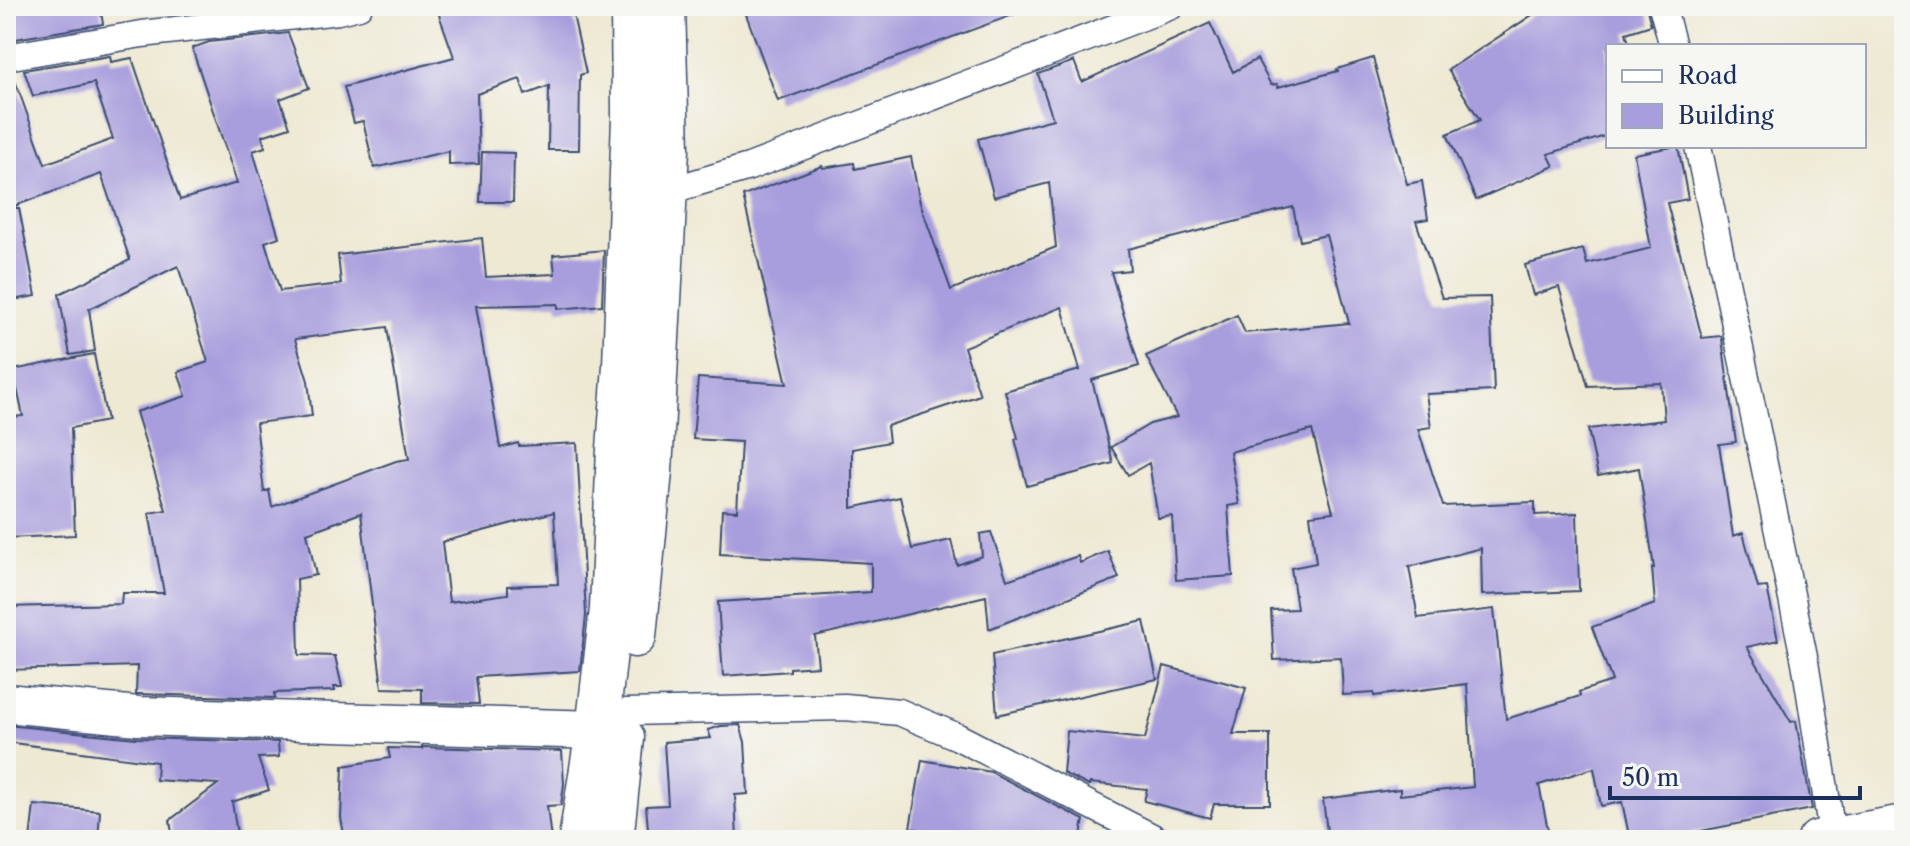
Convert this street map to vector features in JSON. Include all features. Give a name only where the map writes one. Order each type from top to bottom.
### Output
[{"type":"main road","points":[[612,840],[611,609],[618,449],[624,366],[647,192],[633,118],[632,6]]},
{"type":"main road","points":[[647,192],[668,149],[664,6]]},
{"type":"main road","points":[[580,840],[612,721]]},
{"type":"street","points":[[6,57],[142,34],[359,6]]},
{"type":"street","points":[[647,192],[749,167],[1112,16],[1171,6]]},
{"type":"street","points":[[1662,6],[1672,44]]},
{"type":"street","points":[[1698,148],[1805,662],[1828,839],[1904,824]]},
{"type":"street","points":[[6,703],[138,716],[612,721],[845,707],[899,712],[958,737],[1158,840]]},
{"type":"building","points":[[6,6],[100,6],[103,24],[15,39]]},
{"type":"building","points":[[436,6],[571,6],[586,73],[580,75],[579,150],[548,150],[549,86],[525,95],[520,79],[477,94],[479,164],[449,165],[449,151],[374,168],[363,121],[354,123],[344,87],[454,57]]},
{"type":"building","points":[[743,6],[1028,6],[1029,9],[778,101]]},
{"type":"building","points":[[1546,6],[1646,6],[1651,25],[1626,33],[1629,44],[1606,44],[1606,136],[1548,154],[1554,166],[1476,200],[1447,134],[1480,120],[1448,70]]},
{"type":"building","points":[[1210,23],[1233,72],[1257,59],[1271,85],[1277,84],[1278,87],[1373,58],[1407,184],[1422,181],[1428,219],[1416,221],[1442,298],[1490,297],[1494,391],[1426,394],[1431,427],[1418,429],[1443,506],[1535,502],[1535,515],[1577,513],[1579,591],[1482,595],[1481,548],[1409,567],[1418,618],[1494,609],[1506,719],[1580,696],[1579,692],[1612,681],[1592,627],[1655,604],[1654,568],[1639,468],[1598,476],[1588,429],[1664,420],[1661,383],[1588,386],[1559,287],[1533,295],[1525,265],[1583,249],[1587,264],[1651,248],[1634,154],[1678,148],[1688,199],[1667,203],[1702,338],[1721,336],[1722,339],[1736,442],[1719,444],[1733,536],[1743,533],[1758,588],[1767,587],[1778,640],[1747,647],[1791,722],[1796,721],[1812,809],[1656,840],[1630,840],[1622,802],[1601,806],[1594,768],[1539,785],[1550,840],[1328,840],[1323,799],[1400,789],[1400,795],[1473,787],[1467,684],[1374,696],[1374,693],[1343,695],[1341,657],[1274,660],[1271,610],[1297,609],[1291,568],[1316,563],[1310,515],[1333,512],[1312,430],[1230,452],[1239,504],[1228,506],[1233,576],[1176,580],[1172,516],[1158,518],[1149,463],[1128,475],[1111,447],[1150,424],[1177,417],[1146,356],[1237,315],[1245,333],[1349,323],[1326,235],[1300,241],[1293,207],[1128,249],[1130,270],[1111,272],[1139,366],[1092,380],[1113,463],[1027,486],[1005,391],[1080,370],[1062,307],[964,347],[980,395],[887,426],[889,442],[852,449],[852,508],[900,497],[912,549],[951,540],[957,565],[982,556],[980,534],[991,532],[1007,580],[1078,556],[1080,563],[1108,551],[1119,578],[989,629],[986,596],[815,636],[818,666],[723,676],[718,602],[871,592],[871,563],[720,554],[722,510],[737,511],[741,442],[693,439],[698,378],[787,384],[743,196],[822,166],[854,163],[855,169],[911,157],[920,203],[951,290],[1056,247],[1049,183],[994,197],[978,139],[1053,119],[1038,74],[1074,61],[1082,82]]},
{"type":"building","points":[[288,33],[309,88],[280,99],[290,127],[262,136],[265,147],[253,151],[279,237],[265,242],[280,291],[341,284],[338,255],[482,238],[486,277],[555,274],[553,255],[604,250],[602,305],[558,309],[558,304],[476,306],[500,448],[518,443],[519,446],[577,443],[586,615],[580,671],[476,677],[479,704],[422,703],[422,689],[382,688],[361,513],[307,533],[316,575],[297,579],[299,655],[335,656],[342,687],[334,687],[335,691],[274,693],[275,698],[136,694],[137,666],[6,670],[6,607],[121,604],[122,593],[164,593],[149,513],[166,510],[136,412],[186,396],[178,372],[208,362],[178,266],[89,309],[95,351],[70,355],[59,294],[130,260],[101,174],[9,208],[19,208],[36,296],[6,301],[6,73],[12,72],[45,164],[113,139],[94,83],[33,96],[24,70],[110,56],[111,62],[132,58],[180,200],[237,183],[192,48],[209,42]],"holes":[[[387,327],[409,459],[396,461],[272,507],[269,490],[264,492],[256,423],[312,416],[308,381],[295,339]],[[554,512],[558,584],[508,586],[508,594],[449,602],[442,542]]]},
{"type":"building","points":[[482,152],[514,153],[513,202],[480,202]]},
{"type":"building","points":[[94,354],[107,421],[71,428],[75,535],[6,538],[6,418],[23,416],[13,370]]},
{"type":"building","points":[[1144,621],[1157,679],[997,715],[992,655]]},
{"type":"building","points":[[1164,666],[1246,688],[1233,734],[1270,734],[1270,804],[1214,804],[1210,818],[1144,801],[1147,789],[1090,783],[1089,786],[1063,773],[1067,731],[1145,739]]},
{"type":"building","points":[[6,725],[136,738],[278,742],[279,757],[258,758],[269,790],[232,802],[238,840],[173,840],[170,820],[218,784],[156,780],[157,762],[6,742]]},
{"type":"building","points":[[740,725],[745,742],[748,794],[735,795],[737,840],[649,840],[646,806],[668,805],[664,742],[711,738],[708,730]]},
{"type":"building","points":[[388,748],[562,751],[564,784],[561,805],[547,806],[551,840],[345,840],[341,818],[343,766],[390,758]]},
{"type":"building","points":[[922,760],[991,772],[1084,820],[1080,840],[975,840],[910,828]]},
{"type":"building","points":[[34,805],[100,811],[98,840],[30,840]]}]
